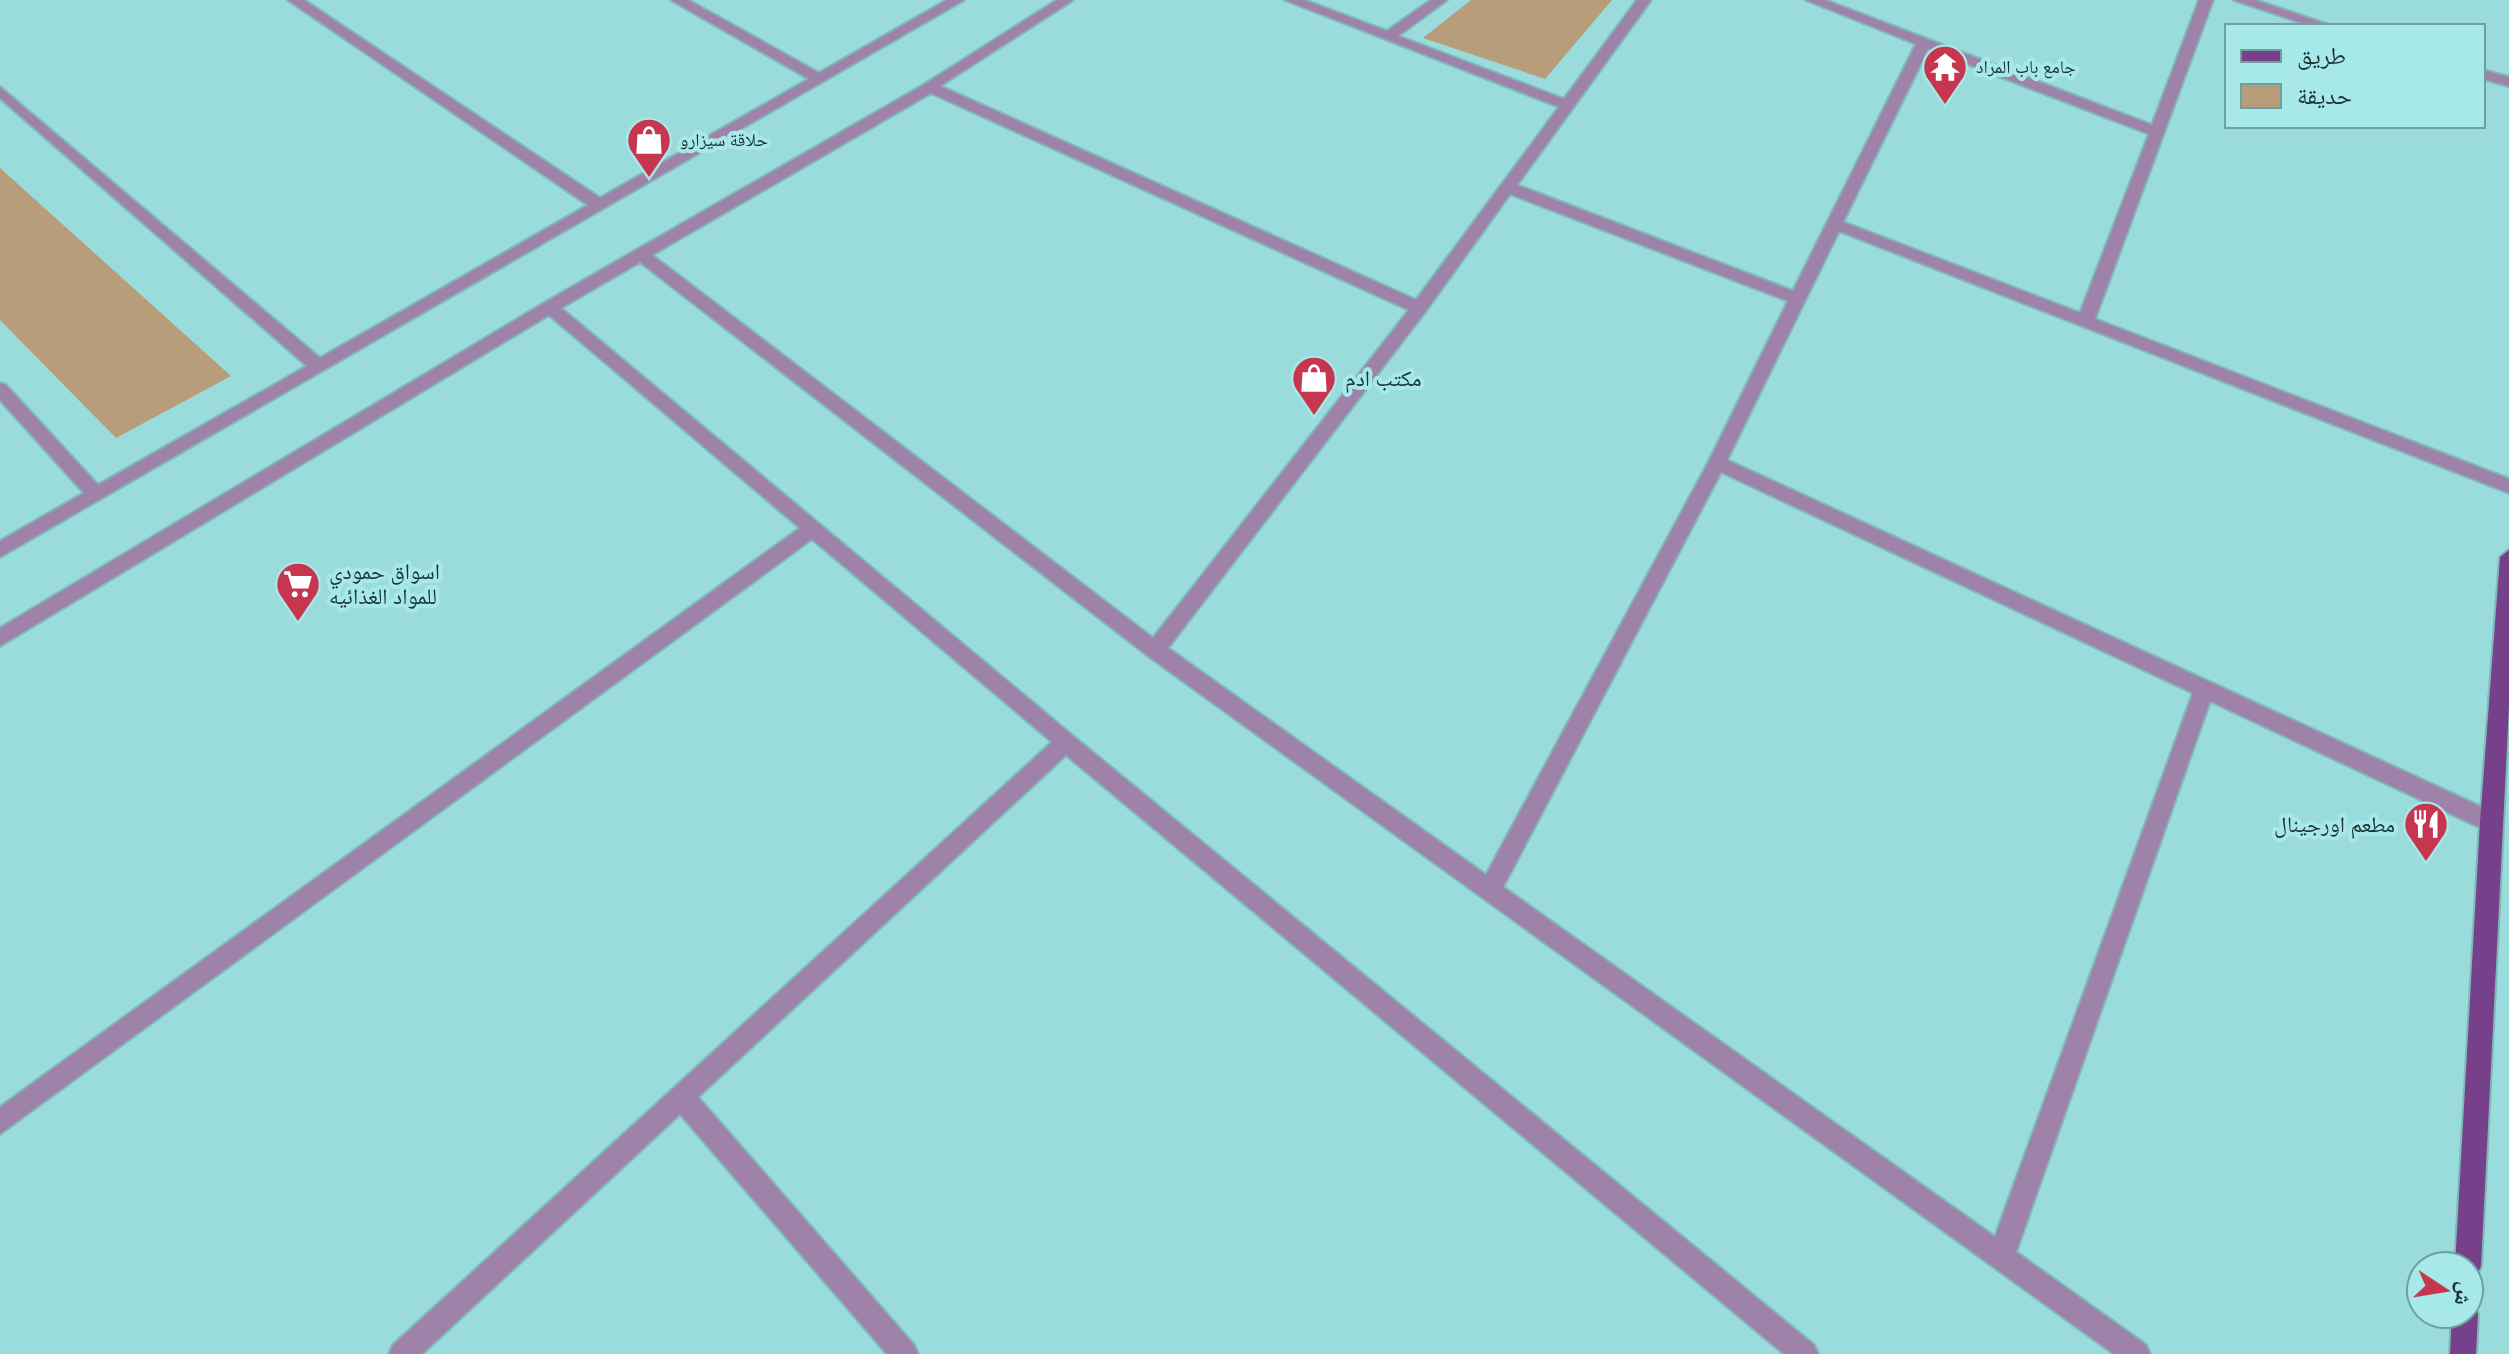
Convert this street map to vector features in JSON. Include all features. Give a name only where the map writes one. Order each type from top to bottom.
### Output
[{"type":"main road","points":[[2469,1250],[2491,822],[2509,557]]},
{"type":"main road","points":[[2463,1354],[2464,1330]]},
{"type":"street","points":[[295,0],[599,205]]},
{"type":"street","points":[[678,0],[819,79]]},
{"type":"street","points":[[0,550],[957,0]]},
{"type":"street","points":[[0,638],[550,307],[930,87],[1066,0]]},
{"type":"street","points":[[1292,0],[1567,105]]},
{"type":"street","points":[[1388,37],[1440,0]]},
{"type":"street","points":[[1155,650],[1419,308],[1644,0]]},
{"type":"street","points":[[1813,0],[2157,132]]},
{"type":"street","points":[[2086,320],[2206,0]]},
{"type":"street","points":[[2241,0],[2319,24]]},
{"type":"street","points":[[1489,892],[1717,463],[1924,42]]},
{"type":"street","points":[[2485,75],[2509,82]]},
{"type":"street","points":[[930,87],[1419,308]]},
{"type":"street","points":[[0,91],[319,367]]},
{"type":"street","points":[[1507,187],[1798,299]]},
{"type":"street","points":[[1834,224],[2509,486]]},
{"type":"street","points":[[642,255],[1155,650],[2137,1354]]},
{"type":"street","points":[[550,307],[1066,742],[1805,1354]]},
{"type":"street","points":[[0,389],[96,495]]},
{"type":"street","points":[[1717,463],[2491,822]]},
{"type":"street","points":[[0,1122],[812,529]]},
{"type":"street","points":[[2001,1257],[2204,689]]},
{"type":"street","points":[[402,1354],[1066,742]]},
{"type":"street","points":[[682,1097],[905,1354]]},
{"type":"green space","points":[[1471,0],[1612,0],[1545,79],[1423,38]]},
{"type":"green space","points":[[0,168],[231,376],[116,438],[0,320]]},
{"type":"place","name":"جامع باب المراد","points":[[1945,106]]},
{"type":"place","name":"حلاقة سيزارو","points":[[649,179]]},
{"type":"place","name":"مكتب ادم","points":[[1314,417]]},
{"type":"place","name":"اسواق حمودي للمواد الغذائيه","points":[[298,623]]},
{"type":"place","name":"مطعم اورجينال","points":[[2426,863]]}]
